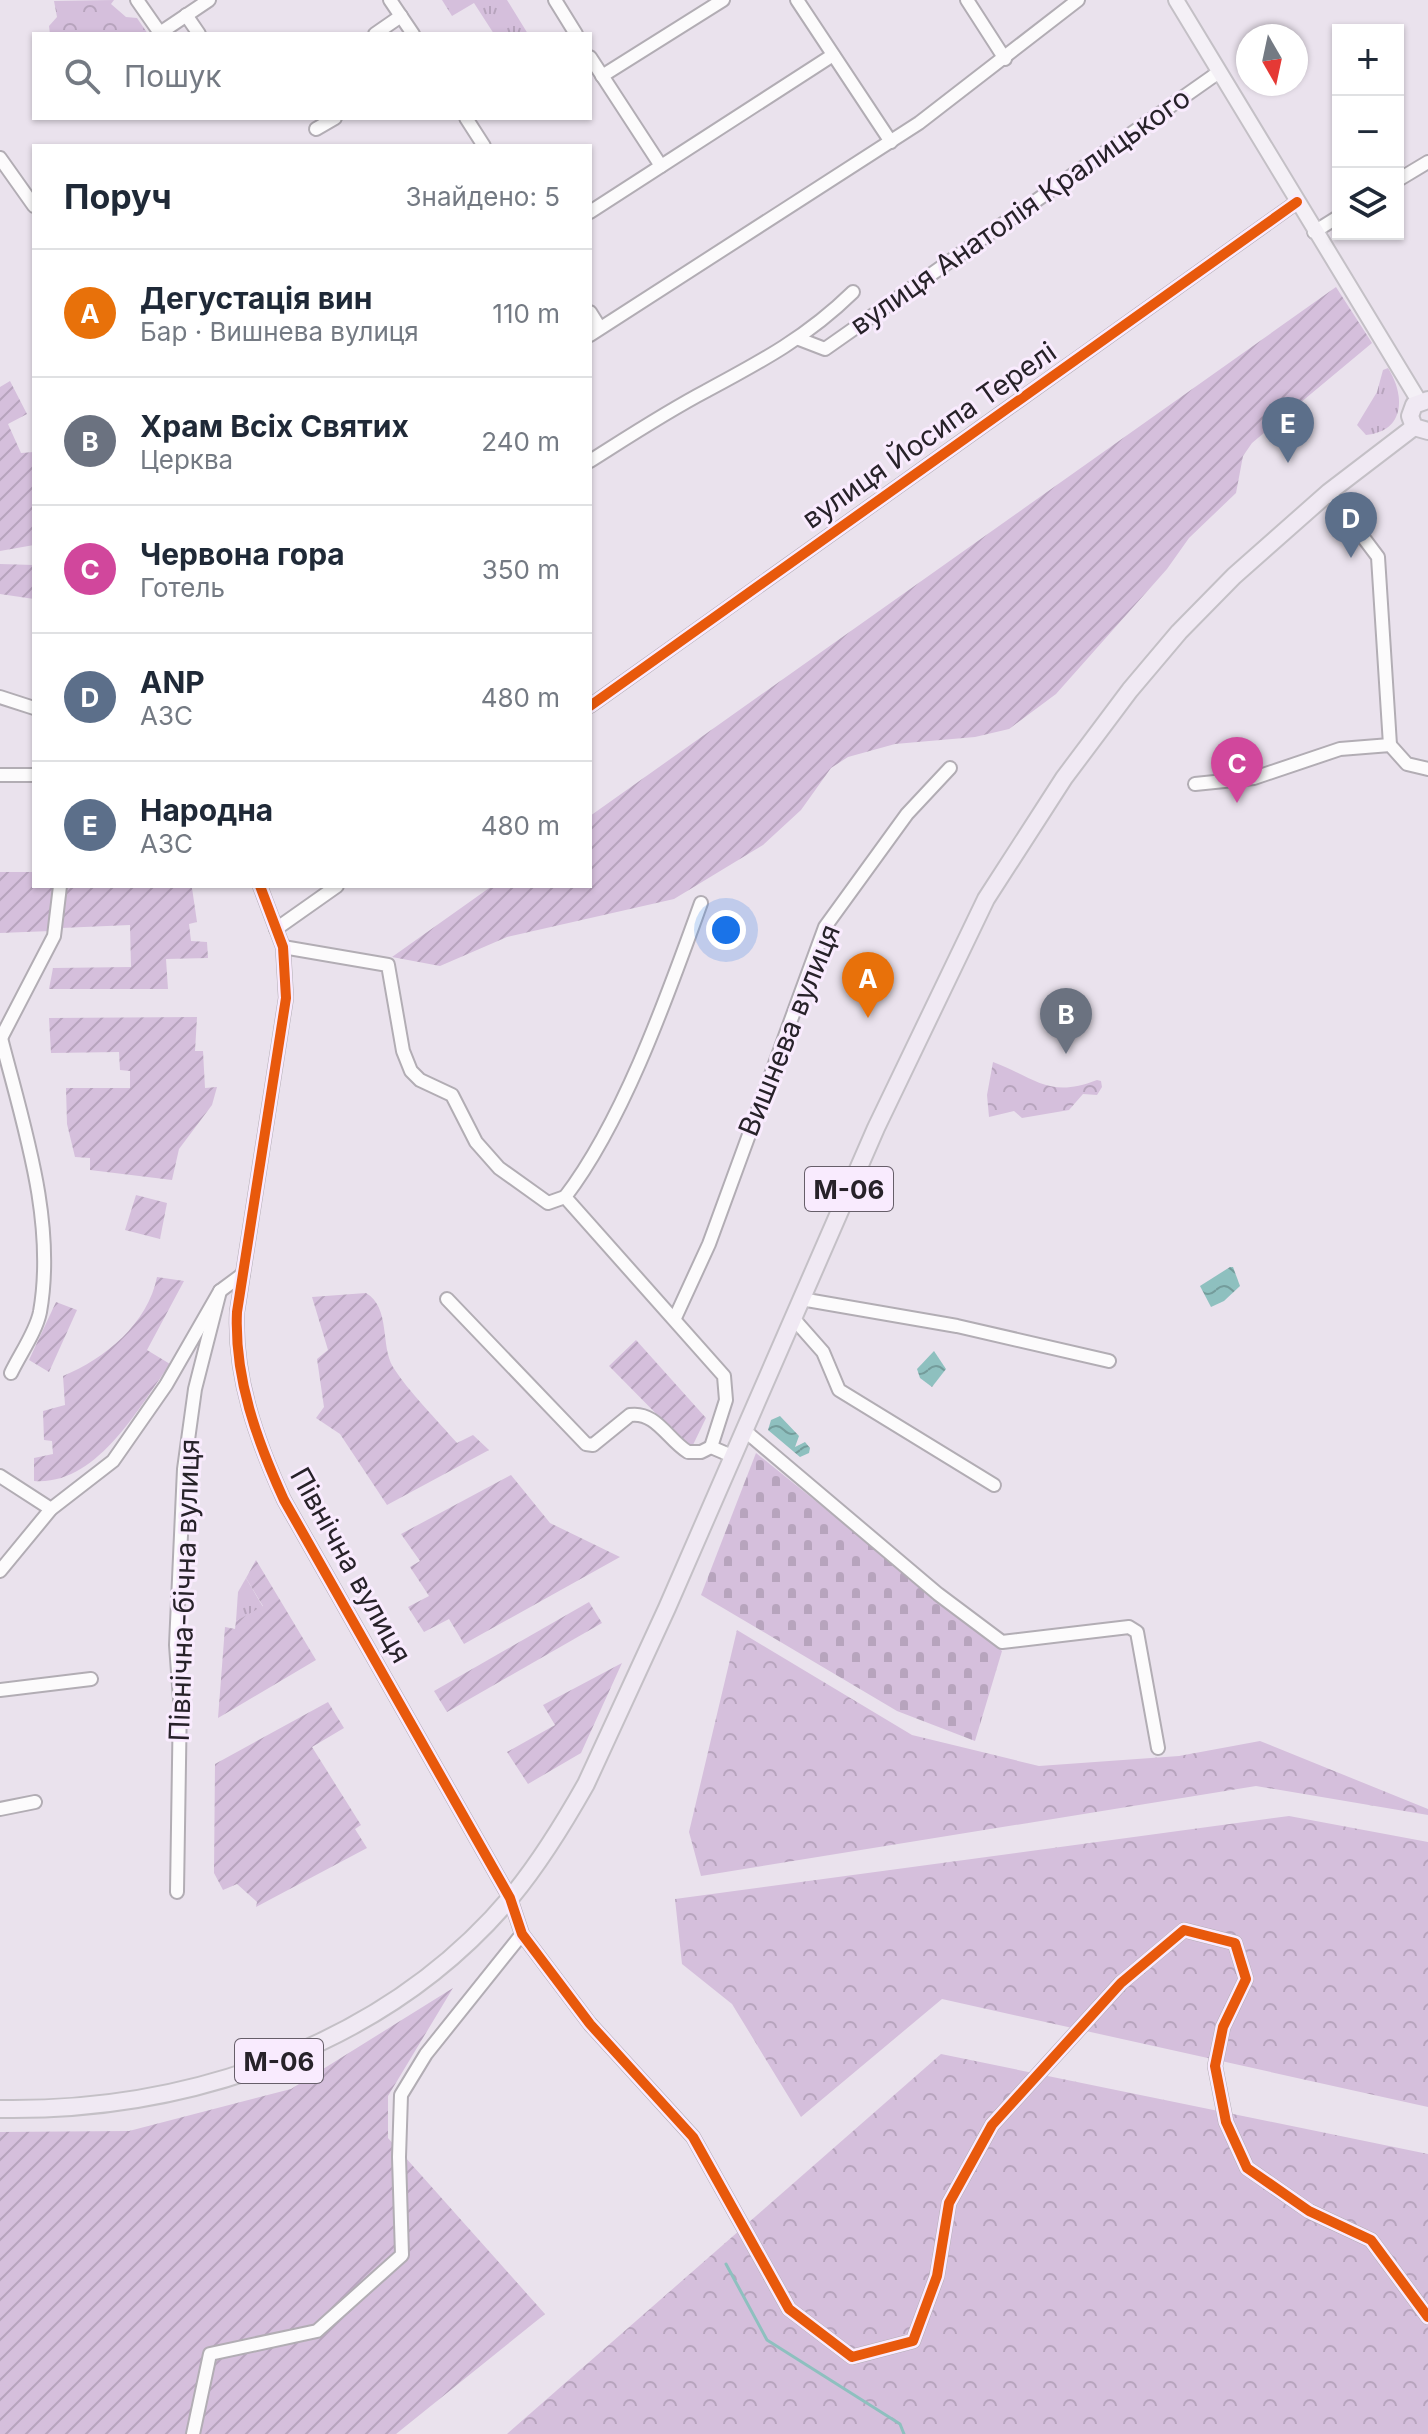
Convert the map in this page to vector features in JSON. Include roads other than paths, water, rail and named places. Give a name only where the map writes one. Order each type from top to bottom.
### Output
[{"type":"highway","points":[[1421,429],[1410,416],[1424,400]]},
{"type":"highway","name":"М-06","points":[[0,2109],[111,2105],[168,2094],[270,2065],[337,2036],[396,1999],[510,1898],[554,1840],[586,1784],[942,985],[1018,847],[1111,715],[1179,632],[1234,576],[1329,492],[1421,429]]},
{"type":"main road","points":[[1176,0],[1314,232],[1404,376],[1424,400]]},
{"type":"street","points":[[137,0],[159,32]]},
{"type":"street","points":[[161,32],[209,0]]},
{"type":"street","points":[[390,0],[412,32]]},
{"type":"street","points":[[555,0],[575,32]]},
{"type":"street","points":[[602,76],[723,0]]},
{"type":"street","points":[[797,0],[891,142]]},
{"type":"street","points":[[967,0],[1005,59]]},
{"type":"street","points":[[595,332],[891,142],[1005,59],[1078,0]]},
{"type":"street","points":[[186,15],[198,32]]},
{"type":"street","points":[[378,32],[401,16]]},
{"type":"street","points":[[592,211],[833,55]]},
{"type":"street","points":[[592,60],[661,166]]},
{"type":"street","name":"вулиця Анатолія Кралицького","points":[[803,341],[821,348],[837,340],[1219,72]]},
{"type":"street","points":[[316,129],[332,120]]},
{"type":"street","points":[[467,120],[483,144]]},
{"type":"street","points":[[0,158],[32,203]]},
{"type":"street","points":[[1404,176],[1428,162]]},
{"type":"street","name":"вулиця Йосипа Терелі","points":[[592,705],[1297,202]]},
{"type":"street","points":[[1314,232],[1332,221]]},
{"type":"street","points":[[592,460],[803,341],[853,292]]},
{"type":"street","points":[[1329,492],[1378,557],[1390,745],[1407,764],[1428,769]]},
{"type":"street","points":[[0,697],[32,707]]},
{"type":"street","points":[[1195,784],[1254,778],[1340,749],[1390,745]]},
{"type":"street","name":"Вишнева вулиця","points":[[675,1318],[709,1244],[825,927],[907,814],[950,768]]},
{"type":"street","points":[[0,775],[32,775]]},
{"type":"street","points":[[11,1373],[40,1314],[43,1234],[34,1177],[1,1039],[54,936],[60,888]]},
{"type":"street","name":"Північна вулиця","points":[[261,888],[283,947],[286,998],[237,1312],[238,1355],[253,1425],[272,1474],[510,1898],[522,1934],[590,2024],[693,2137],[789,2309],[852,2357],[913,2341],[937,2276],[949,2203],[992,2125],[1121,1983],[1184,1930],[1235,1943],[1246,1979],[1223,2027],[1215,2066],[1226,2122],[1247,2168],[1309,2211],[1371,2240],[1428,2317]]},
{"type":"street","points":[[276,929],[334,888]]},
{"type":"street","points":[[283,947],[388,965],[403,1051],[411,1071],[420,1080],[452,1095],[476,1142],[499,1168],[548,1203],[565,1197],[594,1155],[677,969],[701,903]]},
{"type":"street","points":[[447,1299],[586,1444],[593,1445],[630,1415],[637,1414],[660,1426],[688,1452],[701,1452],[711,1447],[724,1413],[727,1384],[721,1370],[565,1197]]},
{"type":"street","name":"Північна-бічна вулиця","points":[[0,1571],[51,1509],[113,1461],[166,1385],[220,1291],[243,1274]]},
{"type":"street","name":"Північна-бічна вулиця","points":[[177,1892],[180,1699],[176,1645],[184,1469],[195,1389],[220,1291]]},
{"type":"street","points":[[801,1299],[957,1326],[1109,1361]]},
{"type":"street","points":[[793,1318],[823,1352],[839,1390],[994,1485]]},
{"type":"street","points":[[744,1430],[938,1594],[1002,1642],[1129,1627],[1137,1632],[1158,1748]]},
{"type":"street","points":[[711,1447],[732,1456]]},
{"type":"street","points":[[0,1476],[51,1509]]},
{"type":"street","points":[[0,1690],[91,1679]]},
{"type":"street","points":[[0,1809],[35,1802]]},
{"type":"street","points":[[193,2434],[210,2354],[317,2331],[402,2255],[401,2095],[426,2054],[522,1934]]},
{"type":"water","points":[[1233,1267],[1240,1286],[1224,1301],[1211,1307],[1200,1286]]},
{"type":"water","points":[[934,1351],[946,1369],[932,1387],[920,1378],[917,1369]]},
{"type":"water","points":[[780,1416],[799,1436],[795,1447],[805,1442],[810,1448],[809,1453],[800,1457],[768,1430],[771,1420]]},
{"type":"waterway","points":[[726,2264],[767,2340],[900,2424],[904,2434]]},
{"type":"place","name":"Народна","points":[[1288,463]]},
{"type":"place","name":"ANP","points":[[1351,558]]},
{"type":"place","name":"Червона гора","points":[[1237,803]]},
{"type":"place","name":"Дегустація вин","points":[[868,1018]]},
{"type":"place","name":"Храм Всіх Святих","points":[[1066,1054]]}]
